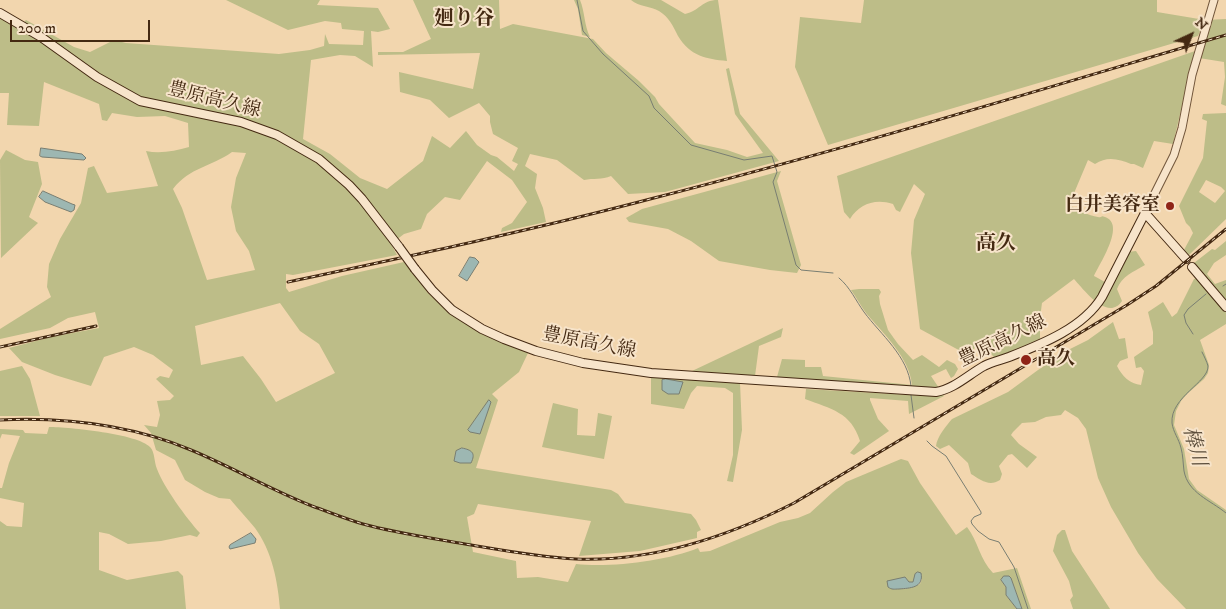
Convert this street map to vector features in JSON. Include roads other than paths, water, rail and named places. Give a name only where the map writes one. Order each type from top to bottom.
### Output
[{"type":"main road","name":"豊原高久線","points":[[0,13],[41,37],[97,77],[140,101],[241,122],[277,135],[311,154],[349,185],[362,199],[415,269],[447,305],[482,330],[536,351],[583,363],[651,372],[936,392],[951,387],[985,366],[1050,338],[1087,316],[1102,297],[1145,213]]},
{"type":"main road","points":[[1145,213],[1186,259]]},
{"type":"main road","points":[[1192,267],[1226,307]]},
{"type":"street","points":[[1145,213],[1174,155],[1182,128],[1192,75],[1214,0]]},
{"type":"water","points":[[41,148],[82,154],[86,158],[84,160],[42,157],[40,156]]},
{"type":"water","points":[[43,191],[75,205],[74,210],[71,212],[45,202],[39,197]]},
{"type":"water","points":[[470,257],[475,258],[479,262],[467,281],[459,276]]},
{"type":"water","points":[[662,380],[683,382],[679,394],[668,394],[662,390]]},
{"type":"water","points":[[489,400],[491,402],[480,434],[470,432],[468,430]]},
{"type":"water","points":[[462,448],[472,452],[471,463],[454,461],[456,451]]},
{"type":"water","points":[[251,533],[256,539],[255,543],[230,549],[230,545]]},
{"type":"water","points":[[921,573],[921,578],[920,582],[915,586],[894,589],[888,587],[887,581],[905,577],[909,582],[913,582],[915,574]]},
{"type":"water","points":[[1004,576],[1011,578],[1022,609],[1017,609],[1006,595],[1006,587],[1001,580]]},
{"type":"waterway","points":[[577,0],[583,31],[603,54],[649,96],[654,108],[691,145],[744,160],[772,156],[777,172],[773,182],[796,265],[801,270],[833,273]]},
{"type":"waterway","points":[[839,278],[864,312],[893,346],[905,365],[911,386]]},
{"type":"waterway","name":"棒川","points":[[1193,334],[1186,323],[1184,315],[1188,309],[1206,294]]},
{"type":"waterway","name":"棒川","points":[[1202,352],[1208,366],[1207,372],[1177,405],[1172,423],[1181,448],[1186,479],[1195,491],[1226,513]]},
{"type":"waterway","points":[[911,395],[914,418]]},
{"type":"waterway","points":[[927,441],[946,456],[981,512],[981,514],[974,517],[971,521],[972,524],[989,539],[999,542],[1014,567],[1028,609]]},
{"type":"railway","points":[[288,282],[609,210],[798,160],[1226,35]]},
{"type":"railway","points":[[0,420],[24,419],[97,424],[145,434],[191,450],[312,506],[357,522],[388,530],[548,557],[605,559],[661,552],[689,545],[742,527],[794,503],[1127,305],[1156,286],[1226,229]]},
{"type":"railway","points":[[0,347],[96,326]]},
{"type":"place","name":"白井美容室","points":[[1170,206]]},
{"type":"place","name":"高久","points":[[1026,360]]},
{"type":"district","name":"廻り谷","points":[[464,20]]},
{"type":"district","name":"高久","points":[[996,245]]}]
